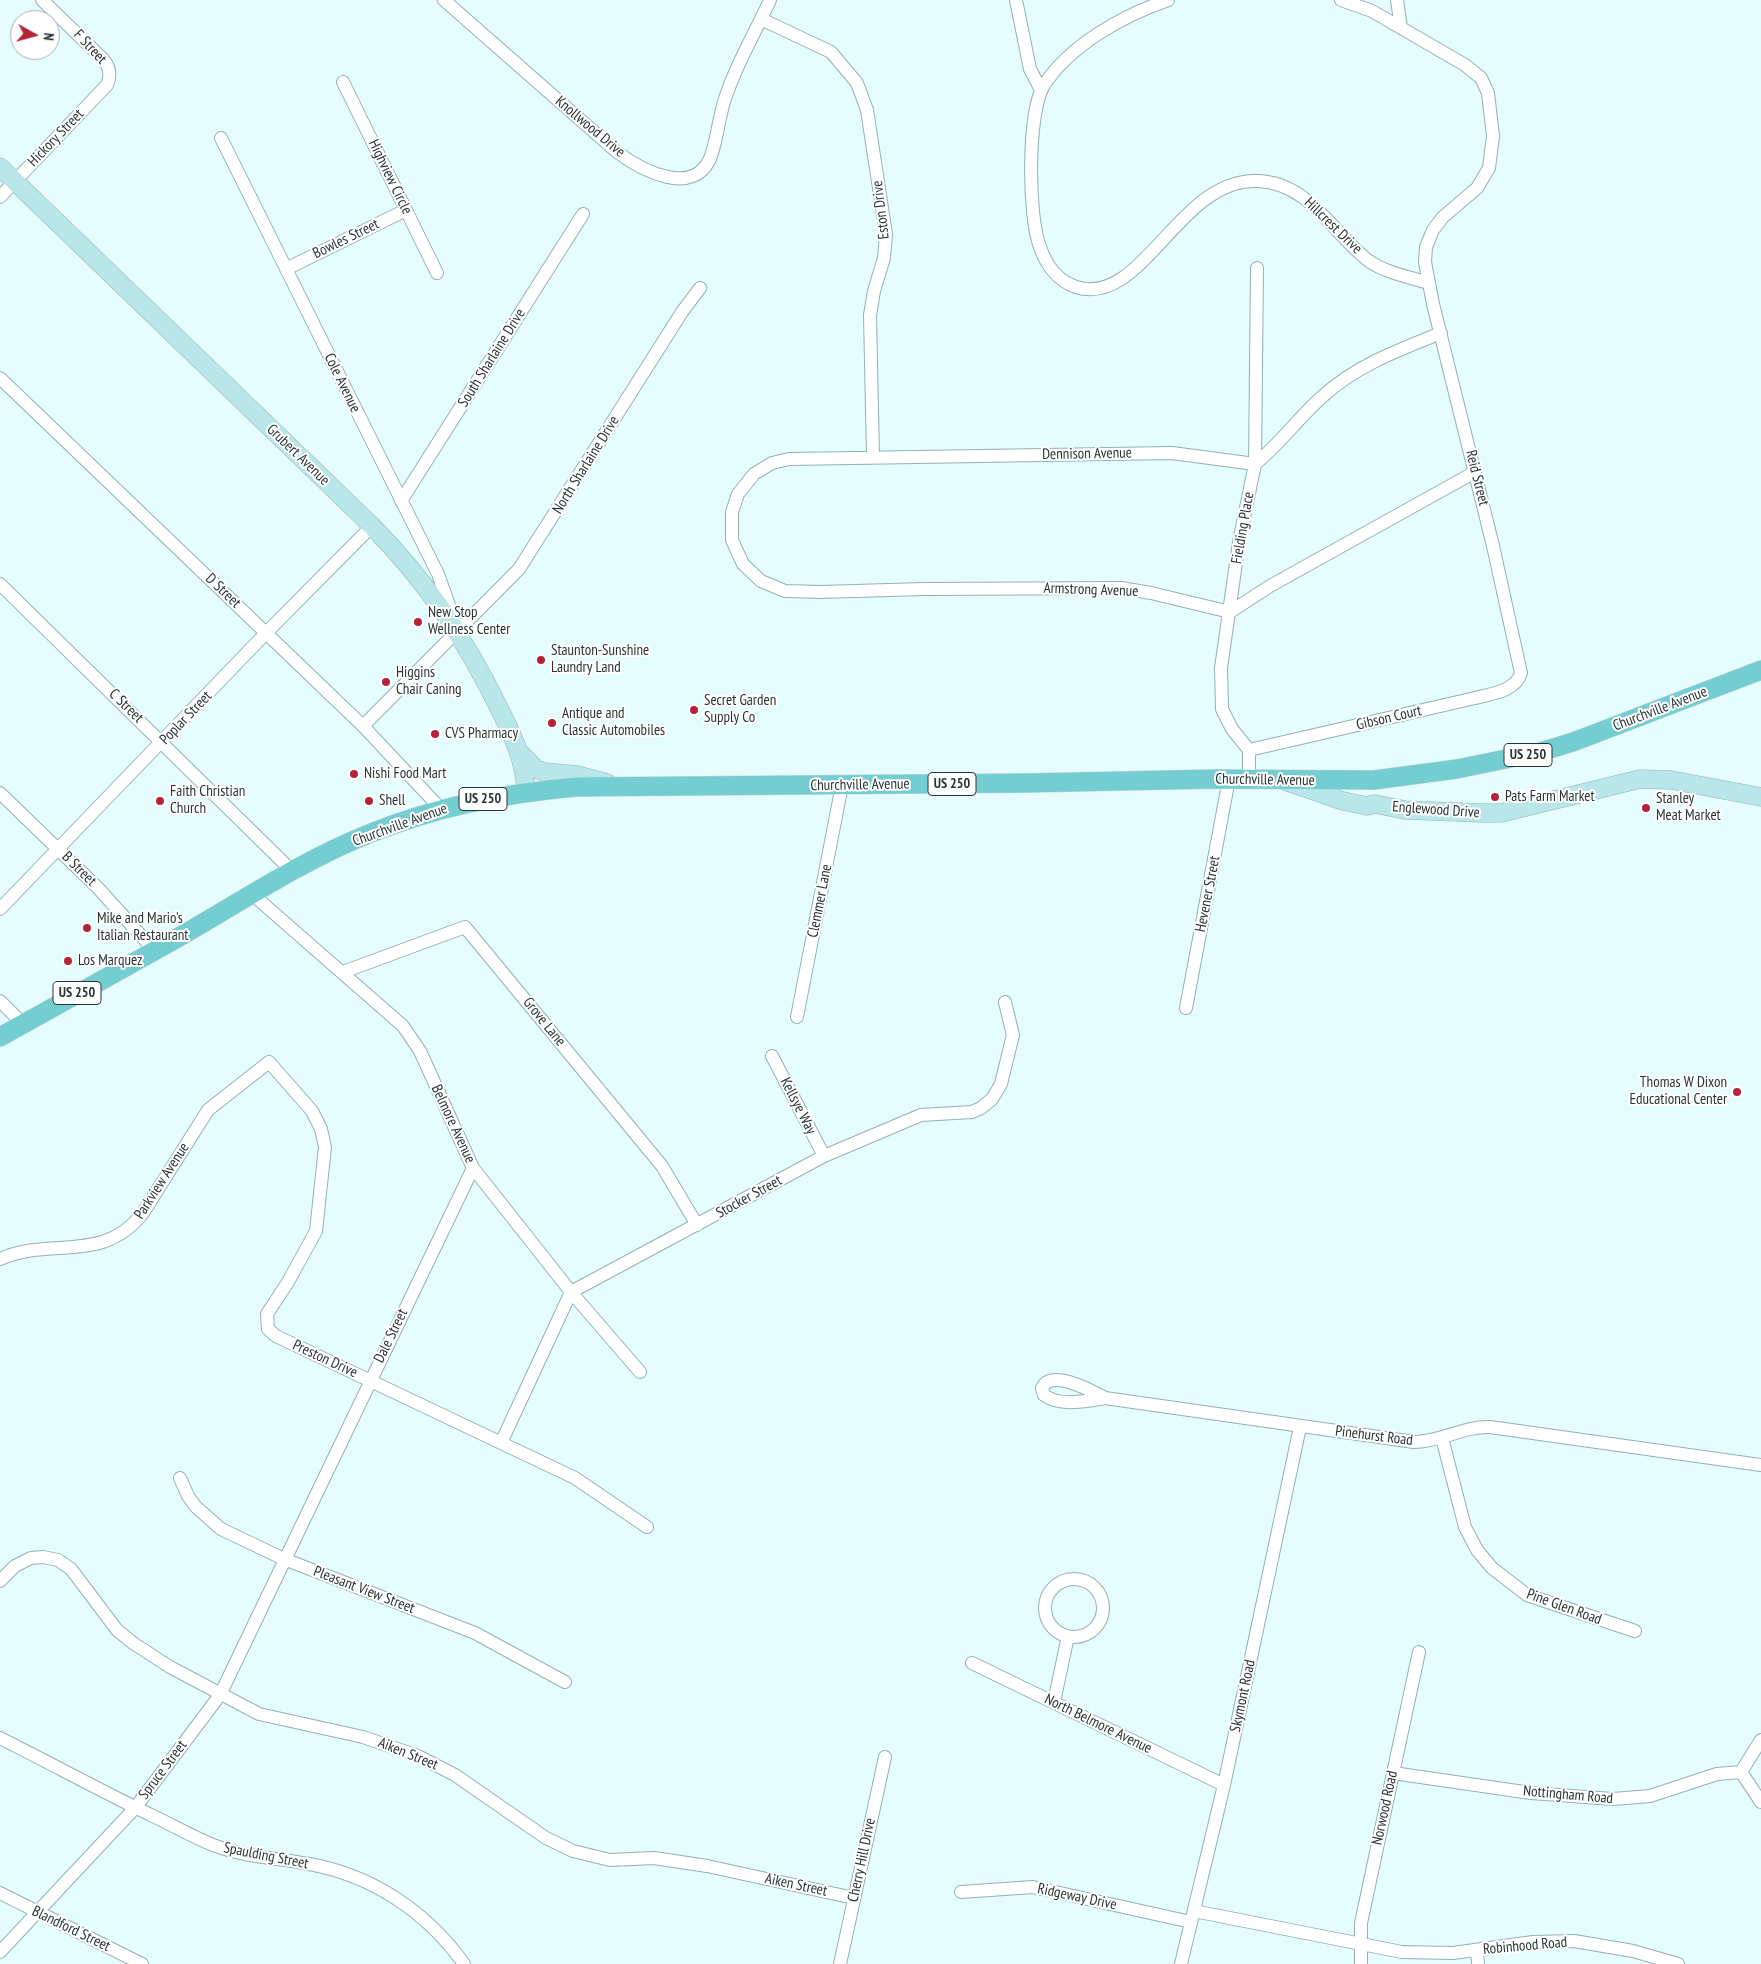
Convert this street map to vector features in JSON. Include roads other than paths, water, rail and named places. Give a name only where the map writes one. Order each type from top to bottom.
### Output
[{"type":"main road","name":"Churchville Avenue","points":[[0,1037],[292,871],[372,833],[441,809],[526,792],[577,787],[1230,779],[1374,780],[1457,769],[1540,752],[1573,742],[1761,670]]},
{"type":"street","name":"F Street","points":[[42,0],[104,60],[109,68],[110,78]]},
{"type":"street","name":"Knollwood Drive","points":[[444,0],[623,156],[663,176],[678,179],[696,174],[708,161],[728,90],[770,0]]},
{"type":"street","points":[[1016,0],[1030,70],[1041,90]]},
{"type":"street","name":"Hillcrest Drive","points":[[1168,0],[1142,11],[1088,40],[1062,62],[1041,90],[1036,105],[1032,136],[1036,233],[1049,266],[1067,284],[1091,290],[1102,289],[1119,282],[1206,197],[1228,185],[1255,180],[1282,186],[1303,196],[1374,264],[1429,283]]},
{"type":"street","points":[[1341,0],[1372,11],[1475,72],[1486,89],[1492,120],[1492,156],[1486,175],[1473,192],[1443,217],[1427,242],[1425,262],[1429,283]]},
{"type":"street","points":[[1397,0],[1401,28]]},
{"type":"street","name":"Eston Drive","points":[[761,19],[831,52],[857,83],[867,110],[886,234],[884,258],[874,291],[870,315],[872,456]]},
{"type":"street","name":"Hickory Street","points":[[0,197],[107,85],[110,78]]},
{"type":"street","name":"Highview Circle","points":[[343,82],[437,273]]},
{"type":"street","name":"Cole Avenue","points":[[222,138],[444,588],[457,630]]},
{"type":"street","name":"Grubert Avenue","points":[[0,167],[372,526],[420,580],[457,630],[492,694],[520,754],[526,792]]},
{"type":"street","name":"Bowles Street","points":[[286,268],[406,210]]},
{"type":"street","name":"South Sharlaine Drive","points":[[401,501],[583,214]]},
{"type":"street","name":"Fielding Place","points":[[1249,750],[1229,724],[1221,698],[1221,668],[1239,542],[1255,464],[1258,268]]},
{"type":"street","name":"Reid Street","points":[[1429,283],[1475,472],[1520,673]]},
{"type":"street","name":"North Sharlaine Drive","points":[[363,726],[512,577],[528,555],[682,312],[700,288]]},
{"type":"street","points":[[1255,464],[1270,452],[1314,404],[1342,380],[1385,355],[1441,332]]},
{"type":"street","name":"D Street","points":[[0,378],[363,726],[441,809]]},
{"type":"street","name":"Dennison Avenue","points":[[731,530],[732,512],[738,494],[751,478],[765,467],[789,459],[872,456],[1172,453],[1255,464]]},
{"type":"street","points":[[1230,612],[1270,586],[1475,472]]},
{"type":"street","name":"Poplar Street","points":[[0,909],[372,526]]},
{"type":"street","name":"Armstrong Avenue","points":[[731,530],[736,553],[747,570],[761,581],[785,591],[1121,588],[1151,593],[1230,612]]},
{"type":"street","name":"C Street","points":[[0,584],[163,742],[292,871]]},
{"type":"street","name":"Gibson Court","points":[[1249,750],[1476,698],[1505,689],[1517,682],[1520,673]]},
{"type":"street","points":[[1249,750],[1249,779]]},
{"type":"street","points":[[520,754],[536,769],[544,772],[577,776],[622,786]]},
{"type":"street","name":"Englewood Drive","points":[[1282,780],[1343,801],[1367,806],[1375,804],[1405,810],[1501,812],[1616,783],[1649,778],[1672,780],[1761,797]]},
{"type":"street","name":"Hevener Street","points":[[1186,1008],[1230,779]]},
{"type":"street","name":"Englewood Drive","points":[[1374,780],[1372,797],[1375,804]]},
{"type":"street","name":"Clemmer Lane","points":[[797,1017],[842,785]]},
{"type":"street","name":"B Street","points":[[0,793],[131,922],[154,950]]},
{"type":"street","name":"Belmore Avenue","points":[[252,894],[395,1017],[414,1041],[473,1168],[571,1292],[640,1372]]},
{"type":"street","name":"Grove Lane","points":[[343,972],[465,927],[662,1166],[697,1225]]},
{"type":"street","points":[[0,1001],[24,1024]]},
{"type":"street","name":"Stocker Street","points":[[571,1292],[824,1156],[921,1115],[972,1112],[986,1104],[1001,1084],[1013,1035],[1005,1002]]},
{"type":"street","name":"Kellsye Way","points":[[772,1056],[824,1156]]},
{"type":"street","name":"Parkview Avenue","points":[[0,1259],[25,1250],[99,1245],[130,1228],[143,1213],[208,1110],[269,1062]]},
{"type":"street","name":"Preston Drive","points":[[269,1062],[312,1111],[322,1129],[325,1147],[322,1193],[314,1236],[267,1314],[266,1323],[268,1329],[276,1336],[575,1478],[647,1527]]},
{"type":"street","name":"Dale Street","points":[[284,1559],[473,1168]]},
{"type":"street","points":[[501,1443],[571,1292]]},
{"type":"street","name":"Pinehurst Road","points":[[1105,1398],[1414,1442],[1442,1438],[1469,1428],[1490,1427],[1761,1465]]},
{"type":"street","name":"Skymont Road","points":[[1181,1964],[1224,1785],[1300,1427]]},
{"type":"street","name":"Pine Glen Road","points":[[1442,1438],[1465,1527],[1477,1550],[1492,1568],[1527,1594],[1636,1631]]},
{"type":"street","name":"Pleasant View Street","points":[[180,1478],[192,1502],[209,1520],[221,1529],[284,1559],[475,1634],[565,1682]]},
{"type":"street","name":"Aiken Street","points":[[0,1581],[15,1566],[31,1558],[47,1557],[62,1562],[71,1569],[100,1610],[123,1636],[170,1668],[220,1695],[271,1718],[363,1737],[418,1756],[460,1778],[546,1838],[584,1855],[610,1860],[661,1859],[706,1866],[854,1898]]},
{"type":"street","name":"Spruce Street","points":[[0,1952],[135,1808],[220,1695],[284,1559]]},
{"type":"street","points":[[1067,1580],[1079,1580],[1090,1584],[1099,1594],[1103,1606],[1102,1615],[1096,1627],[1089,1632],[1081,1636],[1068,1636],[1057,1631],[1049,1622],[1046,1603],[1056,1586],[1067,1580]]},
{"type":"street","points":[[1054,1702],[1068,1636]]},
{"type":"street","name":"Norwood Road","points":[[1361,1964],[1361,1923],[1419,1652]]},
{"type":"street","name":"North Belmore Avenue","points":[[972,1663],[1224,1785]]},
{"type":"street","name":"Spaulding Street","points":[[0,1738],[135,1808],[224,1849],[325,1867],[364,1880],[397,1898],[420,1915],[440,1934],[464,1964]]},
{"type":"street","points":[[1761,1740],[1741,1772],[1761,1802]]},
{"type":"street","name":"Cherry Hill Drive","points":[[840,1964],[885,1757]]},
{"type":"street","name":"Nottingham Road","points":[[1393,1773],[1580,1798],[1619,1799],[1650,1796],[1717,1774],[1741,1772]]},
{"type":"street","name":"Ridgeway Drive","points":[[962,1892],[1033,1887],[1192,1916]]},
{"type":"street","name":"Blandford Street","points":[[0,1893],[142,1964]]},
{"type":"street","name":"Robinhood Road","points":[[1192,1916],[1414,1953],[1447,1953],[1533,1942],[1578,1942],[1633,1951],[1678,1964]]},
{"type":"street","points":[[1477,1950],[1478,1964]]},
{"type":"place","name":"New Stop Wellness Center","points":[[418,622]]},
{"type":"place","name":"Staunton-Sunshine Laundry Land","points":[[541,660]]},
{"type":"place","name":"Higgins Chair Caning","points":[[386,682]]},
{"type":"place","name":"Secret Garden Supply Co","points":[[694,710]]},
{"type":"place","name":"Antique and Classic Automobiles","points":[[552,723]]},
{"type":"place","name":"CVS Pharmacy","points":[[435,734]]},
{"type":"place","name":"Nishi Food Mart","points":[[354,774]]},
{"type":"place","name":"Pats Farm Market","points":[[1495,797]]},
{"type":"place","name":"Faith Christian Church","points":[[160,801]]},
{"type":"place","name":"Shell","points":[[369,801]]},
{"type":"place","name":"Stanley Meat Market","points":[[1646,808]]},
{"type":"place","name":"Mike and Mario's Italian Restaurant","points":[[87,928]]},
{"type":"place","name":"Los Marquez","points":[[68,961]]},
{"type":"place","name":"Thomas W Dixon Educational Center","points":[[1737,1092]]}]
